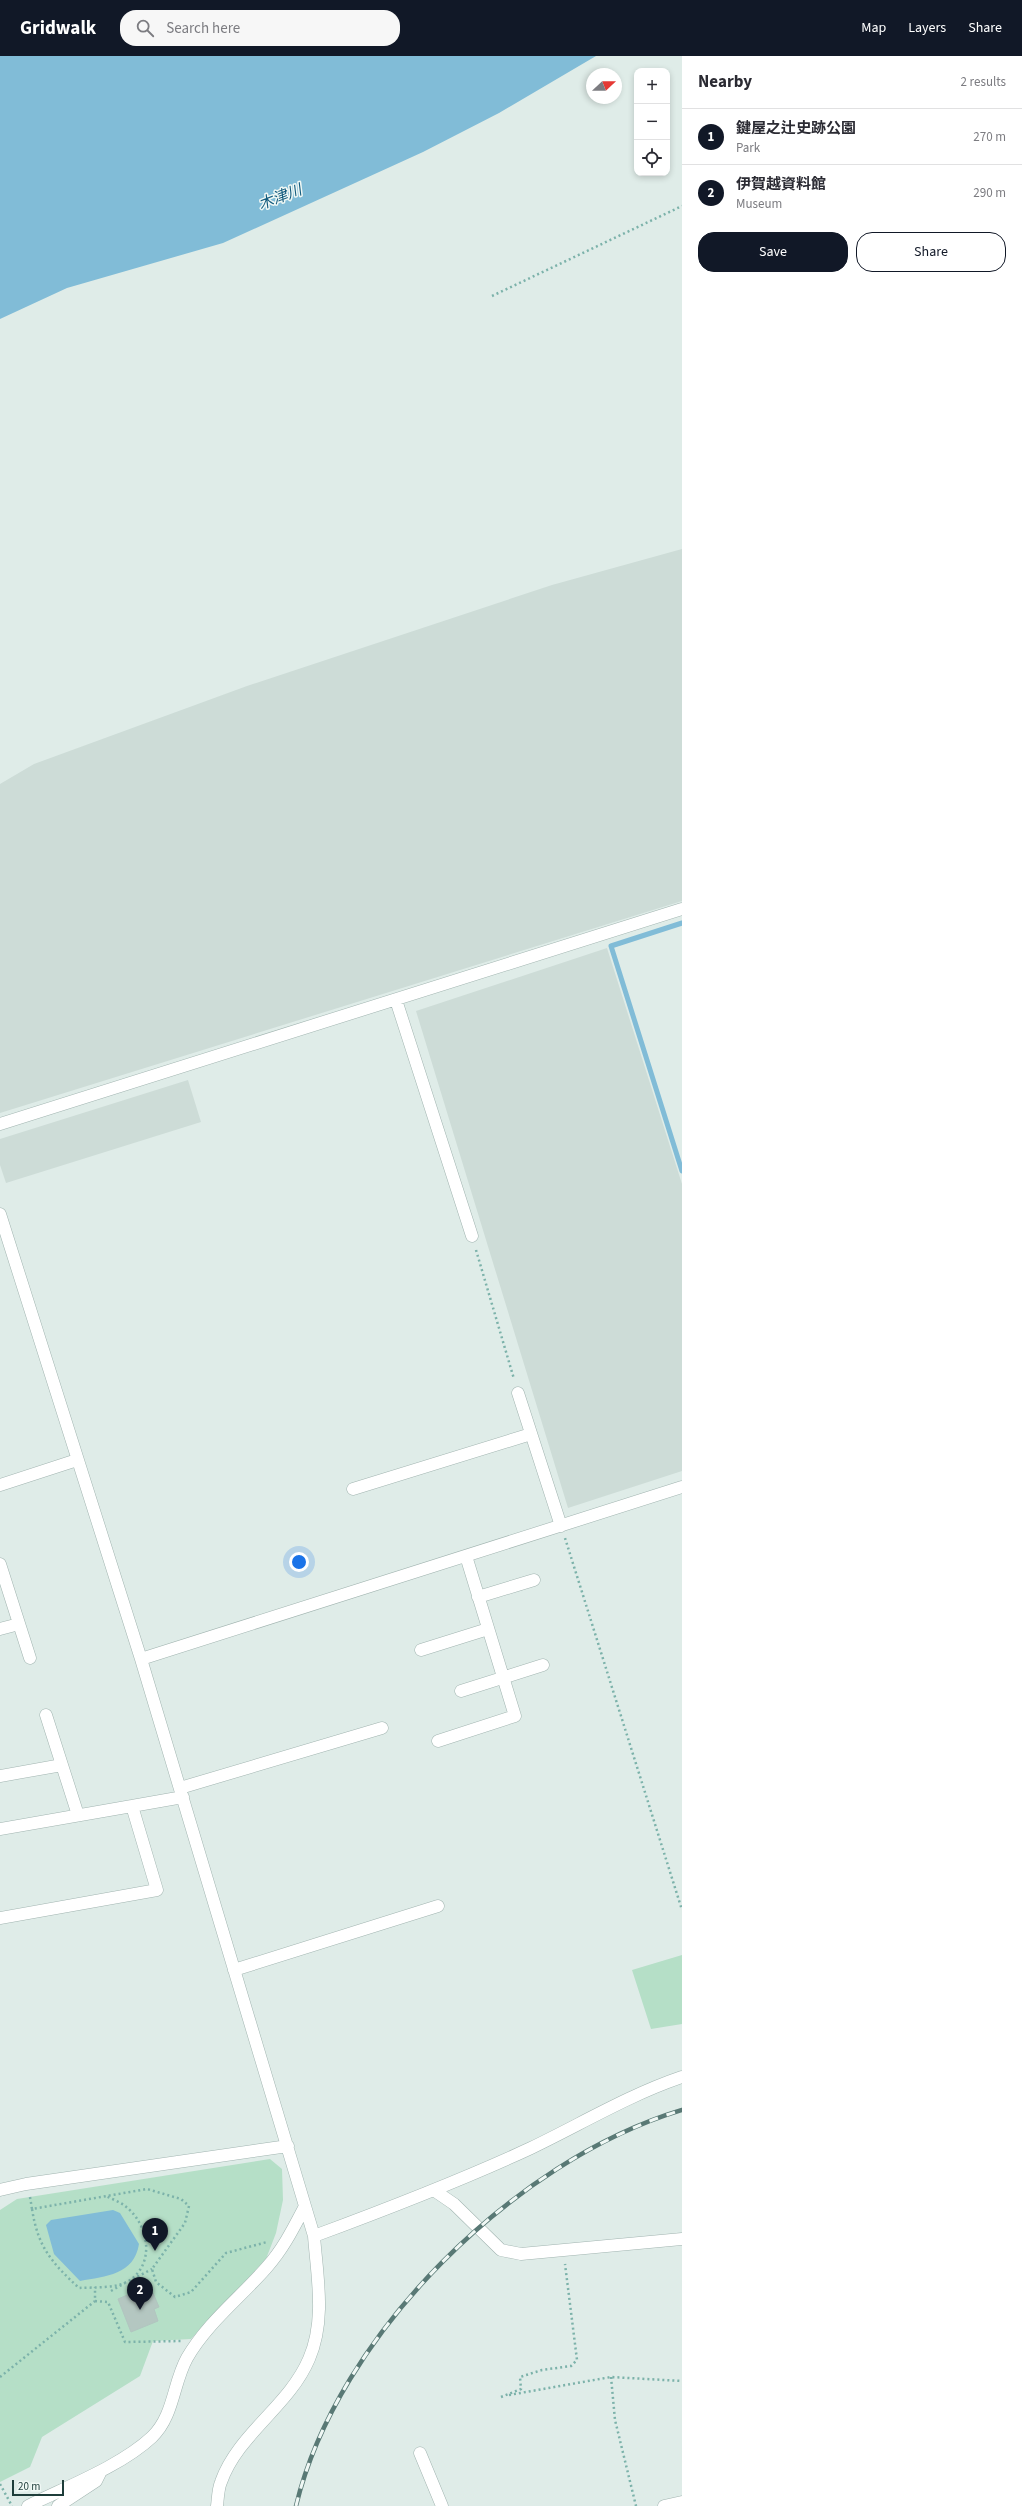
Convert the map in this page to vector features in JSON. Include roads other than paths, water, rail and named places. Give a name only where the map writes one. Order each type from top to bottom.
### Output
[{"type":"street","points":[[0,1124],[682,909]]},
{"type":"street","points":[[396,1000],[472,1236]]},
{"type":"street","points":[[0,1214],[141,1659],[288,2146],[304,2208],[314,2236],[319,2299],[318,2328],[309,2359],[294,2384],[230,2462],[220,2483],[217,2506]]},
{"type":"street","points":[[518,1393],[561,1526]]},
{"type":"street","points":[[352,1489],[531,1434]]},
{"type":"street","points":[[0,1485],[77,1460]]},
{"type":"street","points":[[141,1659],[682,1487]]},
{"type":"street","points":[[438,1741],[515,1716],[466,1556]]},
{"type":"street","points":[[0,1564],[30,1658]]},
{"type":"street","points":[[478,1597],[534,1580]]},
{"type":"street","points":[[0,1629],[19,1624]]},
{"type":"street","points":[[421,1650],[488,1629]]},
{"type":"street","points":[[461,1691],[543,1665]]},
{"type":"street","points":[[46,1715],[78,1815]]},
{"type":"street","points":[[0,1828],[132,1806],[181,1792],[382,1728]]},
{"type":"street","points":[[0,1776],[62,1765]]},
{"type":"street","points":[[0,1918],[157,1890],[132,1806]]},
{"type":"street","points":[[234,1970],[438,1906]]},
{"type":"street","points":[[314,2236],[435,2191],[531,2148],[652,2087],[682,2077]]},
{"type":"street","points":[[0,2190],[26,2184],[288,2146]]},
{"type":"street","points":[[435,2191],[454,2204],[501,2250],[521,2254],[682,2239]]},
{"type":"street","points":[[28,2506],[102,2470],[153,2436],[166,2417],[186,2359],[199,2340],[268,2266],[290,2237],[304,2208]]},
{"type":"street","points":[[420,2453],[442,2506]]},
{"type":"street","points":[[58,2506],[96,2481],[102,2470]]},
{"type":"street","points":[[664,2506],[682,2502]]},
{"type":"water","name":"木津川","points":[[0,56],[596,56],[499,113],[423,152],[223,243],[67,288],[0,319]]},
{"type":"water","points":[[113,2210],[120,2213],[139,2244],[136,2254],[125,2268],[117,2272],[80,2281],[54,2254],[46,2225],[51,2220]]},
{"type":"waterway","points":[[682,923],[611,946],[682,1171]]},
{"type":"railway","points":[[296,2506],[318,2442],[350,2379],[392,2319],[442,2263],[497,2212],[557,2169],[619,2134],[682,2110]]},
{"type":"place","name":"鍵屋之辻史跡公園","points":[[155,2251]]},
{"type":"place","name":"伊賀越資料館","points":[[140,2310]]}]
